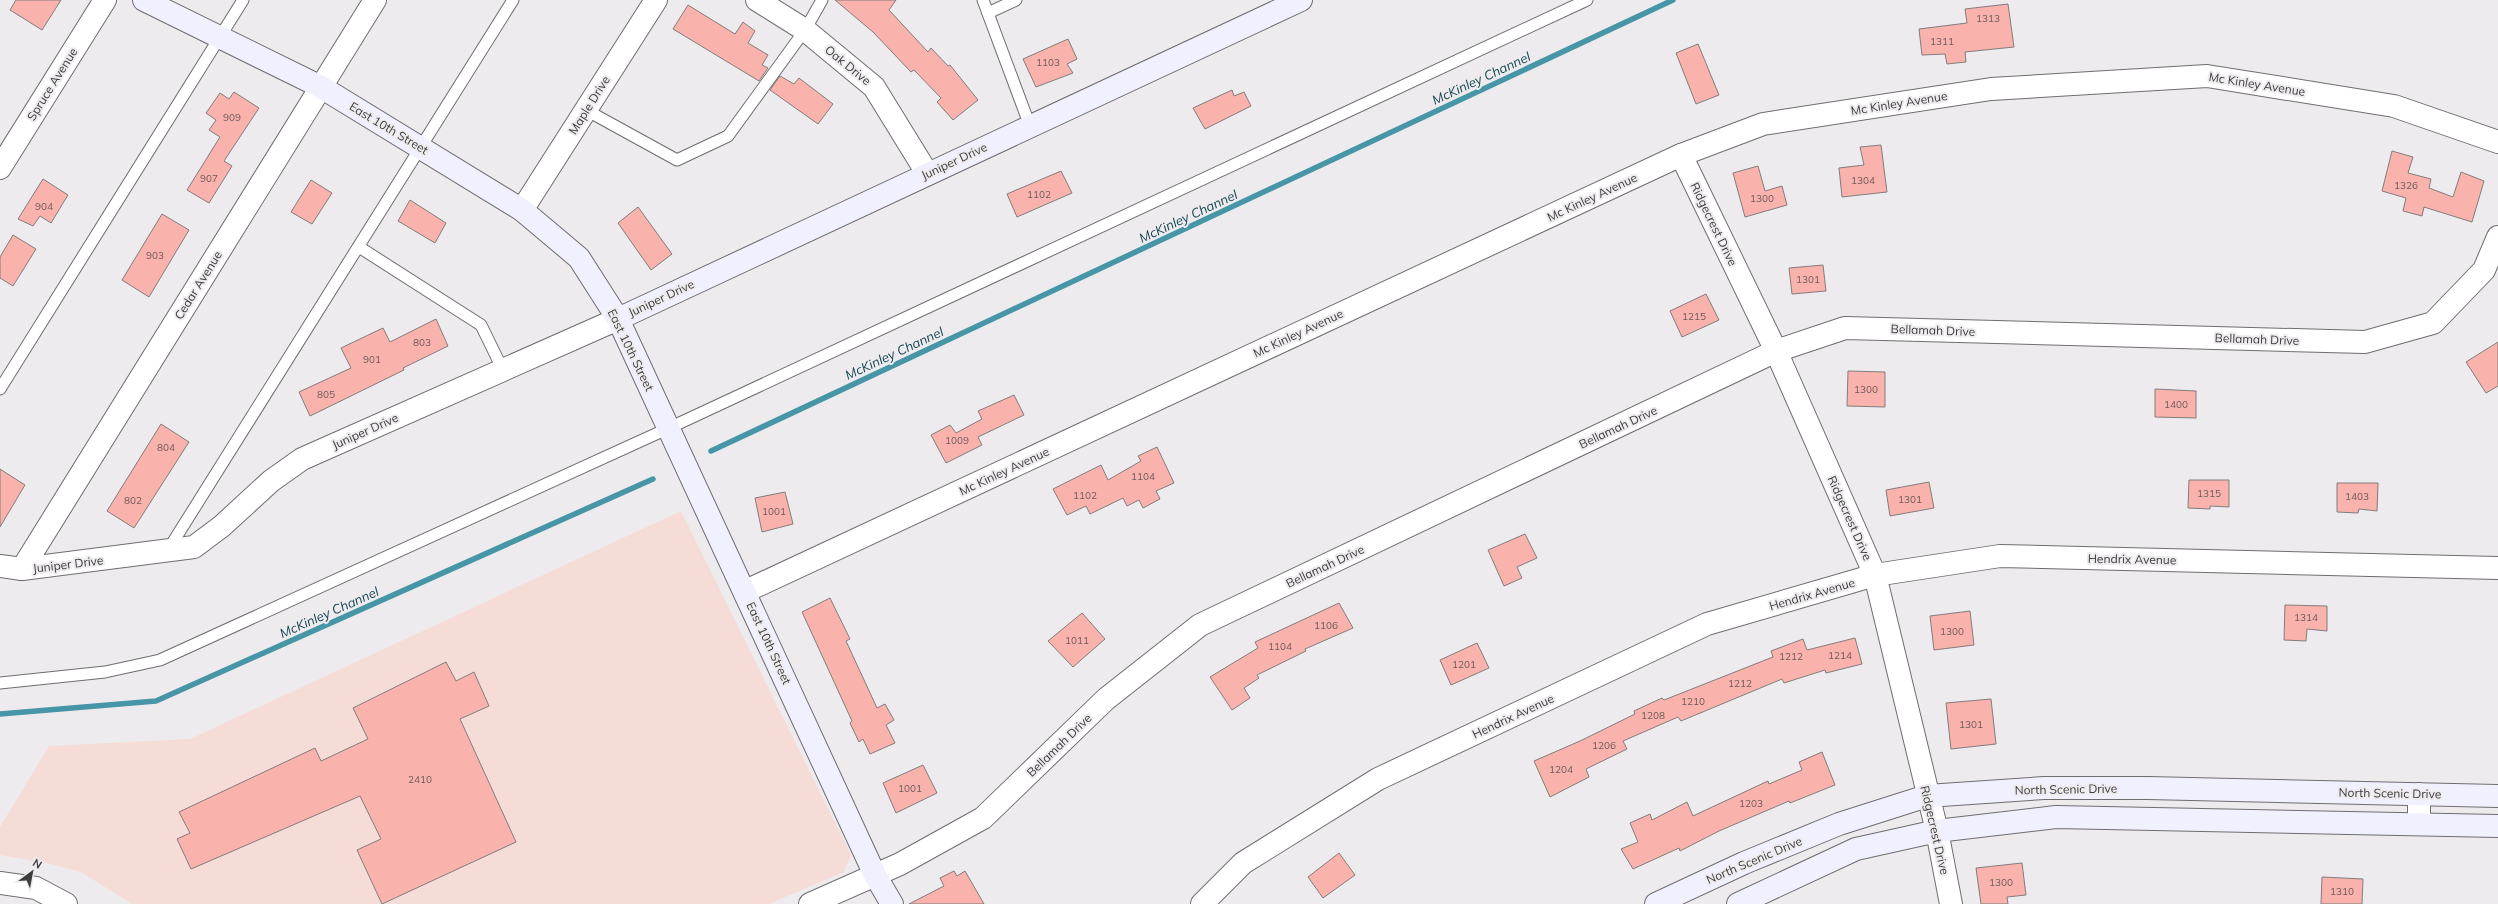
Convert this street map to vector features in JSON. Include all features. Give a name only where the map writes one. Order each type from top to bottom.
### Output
[{"type":"main road","name":"East 10th Street","points":[[144,0],[321,87],[522,210],[579,258],[618,319],[746,591],[875,875],[892,904]]},
{"type":"main road","name":"Juniper Drive","points":[[618,319],[927,173],[1301,0]]},
{"type":"main road","name":"North Scenic Drive","points":[[1656,904],[1744,863],[1839,824],[1927,796],[2052,788],[2498,796]]},
{"type":"main road","points":[[1738,904],[1856,849],[1937,831],[2056,817],[2498,826]]},
{"type":"street","name":"Spruce Avenue","points":[[0,168],[105,0]]},
{"type":"street","name":"Cedar Avenue","points":[[22,569],[375,0]]},
{"type":"street","name":"Maple Drive","points":[[522,210],[656,0]]},
{"type":"street","name":"Oak Drive","points":[[757,0],[805,30],[874,87],[927,173]]},
{"type":"street","name":"Mc Kinley Avenue","points":[[746,591],[1681,155],[1763,124],[1991,88],[2207,76],[2394,106],[2498,142]]},
{"type":"street","name":"Ridgecrest Drive","points":[[1681,155],[1776,352],[1875,575],[1927,796],[1937,831],[1951,904]]},
{"type":"street","name":"Bellamah Drive","points":[[810,904],[900,864],[983,818],[1106,699],[1200,625],[1776,352],[1845,328],[2365,342],[2433,322],[2484,270],[2498,238]]},
{"type":"street","name":"Juniper Drive","points":[[0,566],[22,569],[194,547],[222,526],[271,481],[302,459],[618,319]]},
{"type":"street","name":"Hendrix Avenue","points":[[1202,904],[1242,863],[1378,779],[1707,624],[1875,575],[2000,556],[2498,568]]},
{"type":"street","points":[[2419,794],[2419,824]]},
{"type":"street","points":[[0,883],[36,888],[66,904]]},
{"type":"lane","points":[[0,389],[243,0]]},
{"type":"lane","points":[[168,551],[512,0]]},
{"type":"lane","points":[[586,110],[677,160],[728,136],[805,30],[822,0]]},
{"type":"lane","points":[[983,0],[1030,126]]},
{"type":"lane","points":[[988,13],[1016,0]]},
{"type":"lane","points":[[0,683],[105,672],[160,660],[669,428],[1587,0]]},
{"type":"lane","points":[[359,247],[480,325],[503,370]]},
{"type":"shaded area","points":[[681,511],[851,855],[844,872],[769,904],[132,904],[81,872],[47,863],[0,855],[0,827],[49,746],[190,739]]},
{"type":"building","points":[[16,0],[61,0],[42,30],[10,10]]},
{"type":"building","points":[[835,0],[896,0],[889,10],[928,52],[931,48],[948,66],[950,65],[978,100],[953,120],[937,102],[941,98],[914,70],[911,72],[873,32]]},
{"type":"building","points":[[2008,4],[2014,47],[1965,52],[1966,62],[1947,64],[1945,54],[1922,55],[1919,29],[1967,23],[1965,9]]},
{"type":"building","points":[[688,5],[735,34],[743,22],[755,31],[748,43],[768,55],[762,65],[768,68],[759,81],[673,29]]},
{"type":"building","points":[[1068,39],[1077,59],[1067,64],[1073,73],[1036,87],[1023,59]]},
{"type":"building","points":[[1698,44],[1719,95],[1696,104],[1676,53]]},
{"type":"building","points":[[780,76],[794,84],[799,78],[833,104],[818,124],[770,90]]},
{"type":"building","points":[[1232,90],[1234,96],[1244,92],[1251,106],[1205,129],[1193,108]]},
{"type":"building","points":[[234,92],[259,108],[224,161],[232,166],[209,203],[187,190],[220,137],[209,130],[216,120],[206,113],[220,93],[229,99]]},
{"type":"building","points":[[1881,145],[1887,192],[1842,197],[1839,168],[1864,165],[1860,147]]},
{"type":"building","points":[[2392,151],[2413,157],[2408,173],[2431,179],[2429,188],[2453,197],[2461,172],[2484,181],[2472,222],[2424,207],[2422,216],[2403,211],[2406,198],[2382,191]]},
{"type":"building","points":[[1758,166],[1765,191],[1782,186],[1787,205],[1745,217],[1733,173]]},
{"type":"building","points":[[1061,171],[1072,193],[1017,217],[1007,194]]},
{"type":"building","points":[[43,179],[68,195],[51,223],[40,216],[33,226],[18,219]]},
{"type":"building","points":[[311,180],[332,193],[312,224],[291,212]]},
{"type":"building","points":[[410,200],[446,223],[435,243],[398,221]]},
{"type":"building","points":[[638,207],[672,254],[651,270],[618,223]]},
{"type":"building","points":[[162,214],[189,230],[149,297],[122,280]]},
{"type":"building","points":[[13,235],[36,249],[13,286],[0,278],[0,257]]},
{"type":"building","points":[[1823,265],[1826,291],[1792,294],[1789,268]]},
{"type":"building","points":[[1706,294],[1719,320],[1682,337],[1670,311]]},
{"type":"building","points":[[436,319],[448,346],[403,368],[404,370],[310,416],[299,392],[351,368],[341,348],[383,328],[390,342]]},
{"type":"building","points":[[2498,342],[2498,386],[2486,393],[2466,362]]},
{"type":"building","points":[[1848,371],[1885,372],[1885,407],[1847,406]]},
{"type":"building","points":[[2155,389],[2196,391],[2196,418],[2155,417]]},
{"type":"building","points":[[1014,395],[1024,415],[978,437],[982,445],[946,463],[931,435],[950,425],[956,433],[982,419],[978,411]]},
{"type":"building","points":[[161,424],[189,442],[134,528],[107,511]]},
{"type":"building","points":[[1157,447],[1174,483],[1156,491],[1160,499],[1143,508],[1139,500],[1127,506],[1123,498],[1090,514],[1086,506],[1067,515],[1053,489],[1101,465],[1108,480],[1141,461],[1138,456]]},
{"type":"building","points":[[0,469],[25,485],[0,527]]},
{"type":"building","points":[[2189,480],[2229,480],[2229,507],[2210,506],[2210,509],[2188,508]]},
{"type":"building","points":[[1929,482],[1934,508],[1890,516],[1886,490]]},
{"type":"building","points":[[2337,483],[2378,483],[2377,511],[2359,509],[2358,513],[2337,512]]},
{"type":"building","points":[[785,492],[793,524],[762,532],[755,498]]},
{"type":"building","points":[[1525,534],[1537,558],[1517,567],[1522,578],[1504,586],[1488,550]]},
{"type":"building","points":[[830,598],[850,639],[846,641],[877,708],[885,704],[894,720],[886,725],[895,743],[870,754],[863,739],[859,742],[850,723],[852,721],[802,612]]},
{"type":"building","points":[[1339,603],[1353,628],[1305,649],[1306,651],[1257,675],[1259,678],[1244,688],[1250,698],[1232,710],[1210,677],[1258,648],[1255,642]]},
{"type":"building","points":[[2285,605],[2327,606],[2327,631],[2307,629],[2306,641],[2284,640]]},
{"type":"building","points":[[1970,611],[1974,645],[1934,650],[1930,616]]},
{"type":"building","points":[[1082,613],[1105,639],[1073,667],[1048,641]]},
{"type":"building","points":[[1855,638],[1862,664],[1826,673],[1825,670],[1784,683],[1782,679],[1681,721],[1678,717],[1623,741],[1627,749],[1586,769],[1589,777],[1550,797],[1534,761],[1580,741],[1635,714],[1634,711],[1662,698],[1664,700],[1773,657],[1771,651],[1803,639],[1807,650]]},
{"type":"building","points":[[1477,643],[1489,668],[1451,685],[1440,660]]},
{"type":"building","points":[[446,662],[456,681],[474,672],[489,706],[460,719],[516,842],[382,904],[357,850],[381,839],[360,796],[191,869],[177,839],[190,833],[179,812],[315,748],[321,761],[368,739],[353,708]]},
{"type":"building","points":[[1991,699],[1996,744],[1951,749],[1946,703]]},
{"type":"building","points":[[1822,752],[1835,785],[1790,803],[1789,801],[1719,831],[1680,851],[1679,848],[1633,869],[1621,849],[1638,842],[1630,823],[1650,814],[1652,820],[1687,802],[1693,816],[1768,781],[1769,784],[1802,770],[1799,762]]},
{"type":"building","points":[[923,765],[937,793],[896,813],[883,783]]},
{"type":"building","points":[[1339,853],[1355,875],[1323,898],[1308,877]]},
{"type":"building","points":[[2022,863],[2026,895],[2007,897],[2008,904],[1981,904],[1976,868]]},
{"type":"building","points":[[954,871],[957,876],[965,871],[984,904],[909,904],[944,886],[940,878]]},
{"type":"building","points":[[2322,877],[2363,879],[2362,904],[2321,904]]},
{"type":"waterway","name":"McKinley Channel","points":[[711,451],[1673,0]]},
{"type":"waterway","name":"McKinley Channel","points":[[0,714],[156,701],[653,479]]}]
